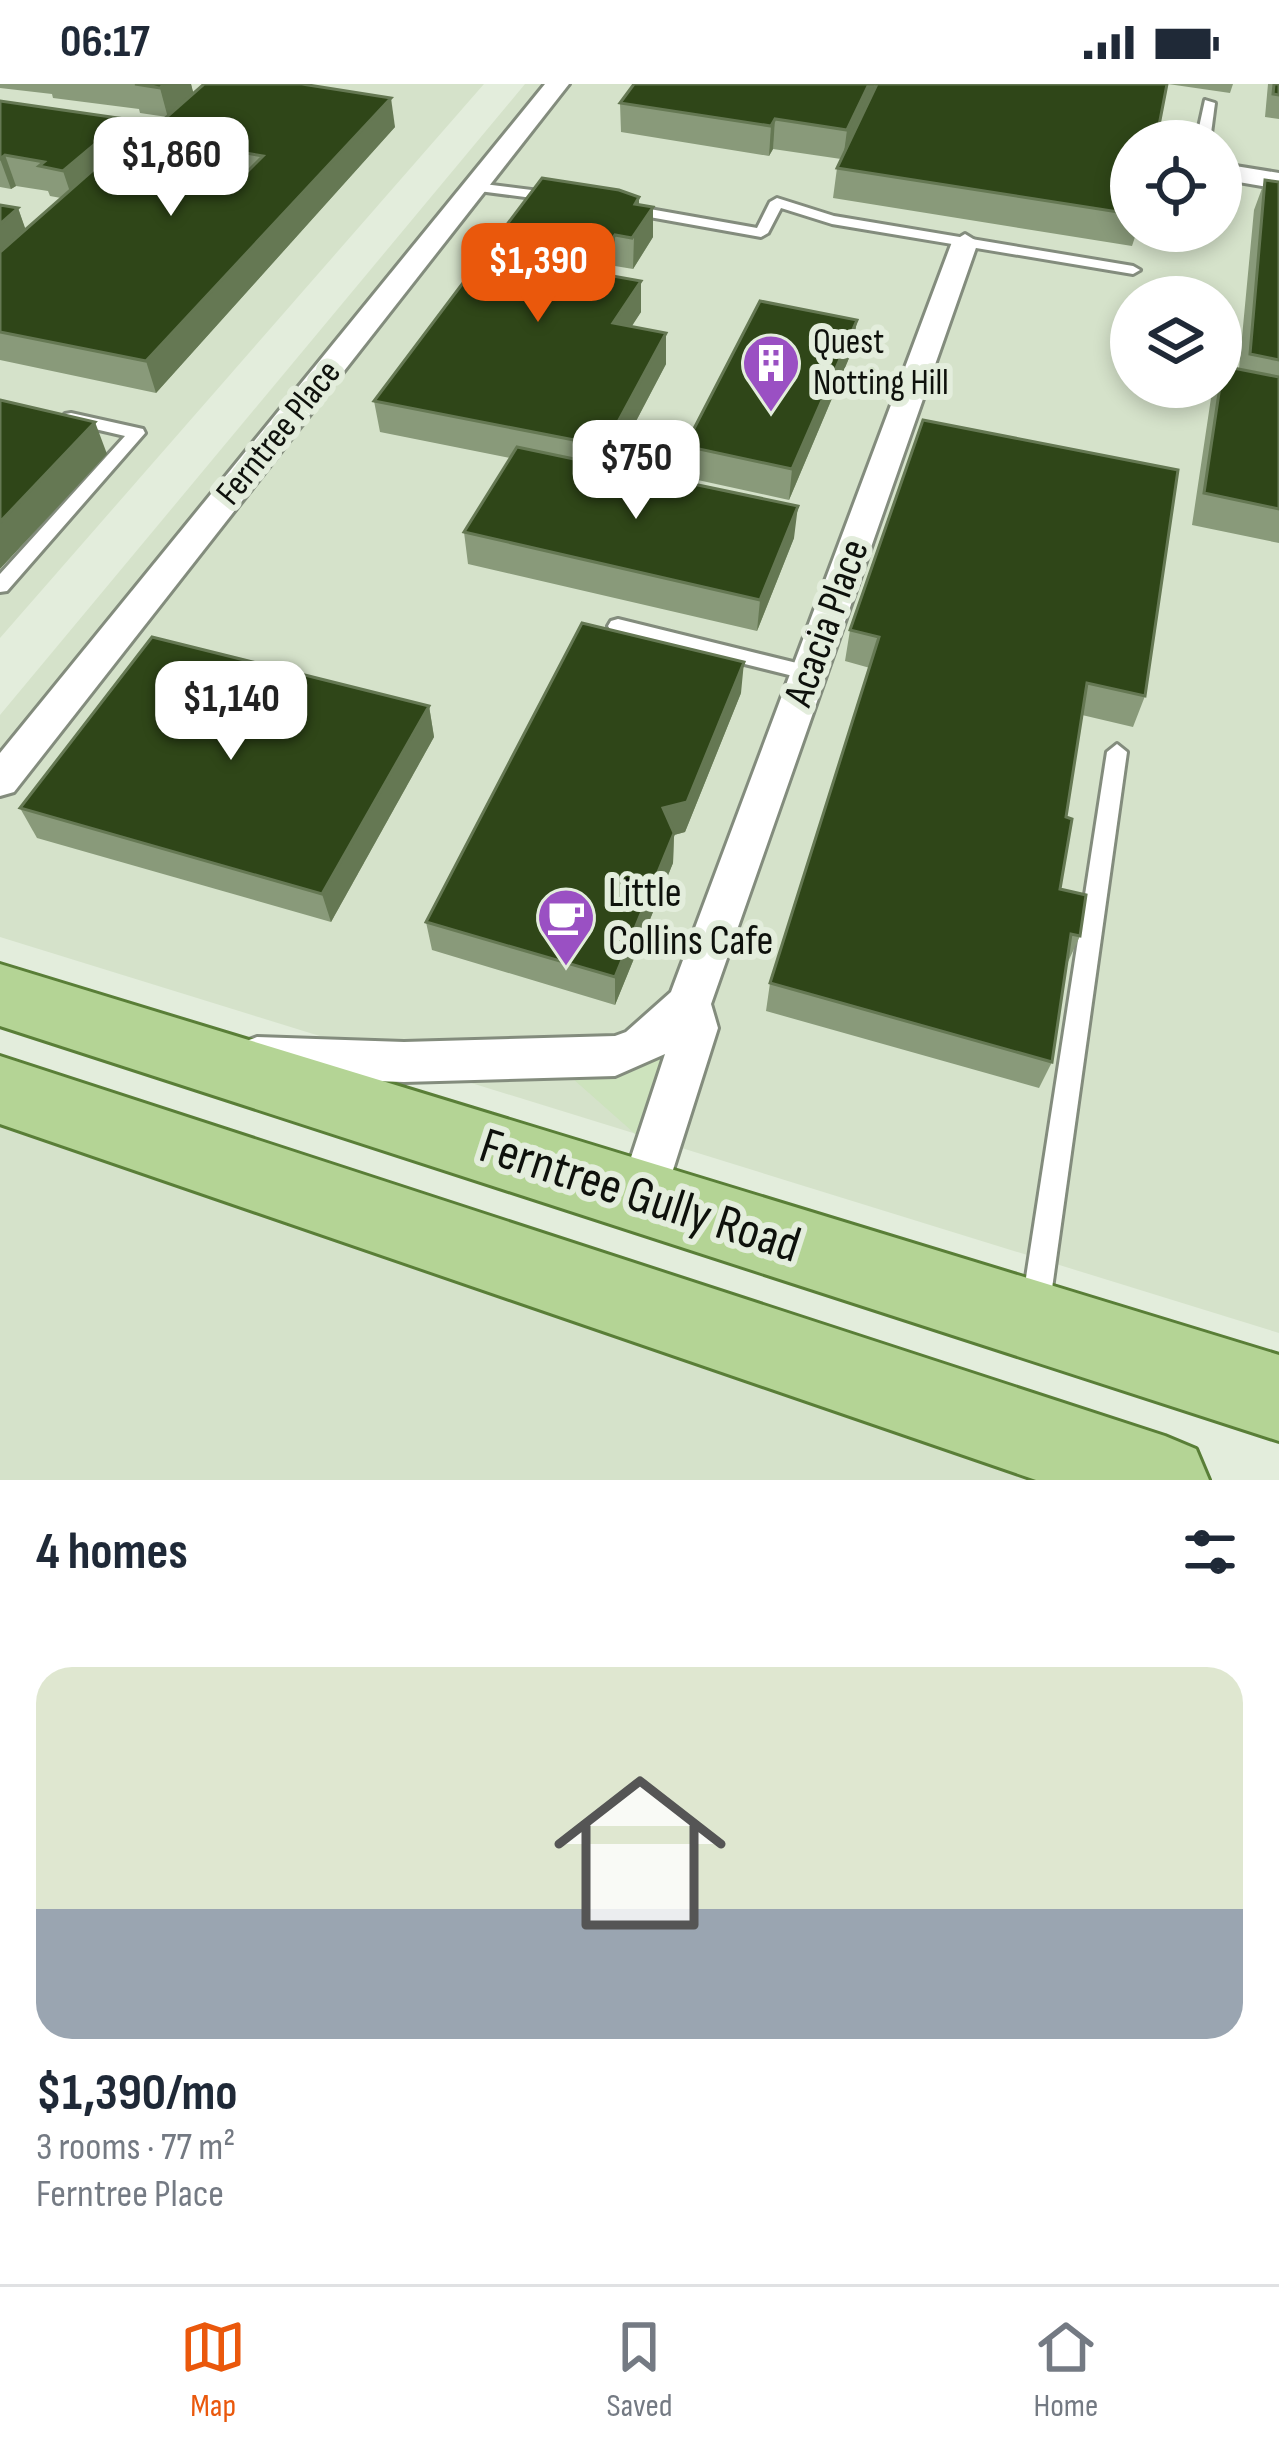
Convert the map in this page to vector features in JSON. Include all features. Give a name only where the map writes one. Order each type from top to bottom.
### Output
[{"type":"main road","name":"Ferntree Gully Road","points":[[0,994],[1279,1398]]},
{"type":"main road","points":[[0,1090],[1166,1480]]},
{"type":"street","name":"Ferntree Place","points":[[0,781],[557,84]]},
{"type":"street","points":[[1242,175],[1279,181]]},
{"type":"street","name":"Acacia Place","points":[[192,1055],[404,1062],[615,1056],[642,1046],[689,1004],[965,242]]},
{"type":"street","name":"Acacia Place","points":[[643,1197],[696,1028],[689,1004]]},
{"type":"lane","points":[[1206,120],[1209,103]]},
{"type":"lane","points":[[476,187],[562,198]]},
{"type":"lane","points":[[605,206],[760,233],[777,202],[832,220],[1133,270]]},
{"type":"lane","points":[[0,586],[137,433],[46,413]]},
{"type":"lane","points":[[618,626],[809,673]]},
{"type":"lane","points":[[1034,1321],[1118,752]]},
{"type":"shaded area","points":[[0,84],[484,84],[0,638]]},
{"type":"shaded area","points":[[525,84],[1279,84],[1279,1333],[0,937],[0,715]]},
{"type":"shaded area","points":[[662,1058],[670,1061],[642,1140],[572,1078],[622,1076]]},
{"type":"shaded area","points":[[0,1094],[1111,1480],[0,1480]]},
{"type":"building","points":[[204,84],[302,84],[391,98],[146,361],[0,332],[0,252],[110,155],[242,177],[263,156],[145,136]]},
{"type":"building","points":[[634,84],[869,84],[847,130],[775,119],[771,126],[620,103]]},
{"type":"building","points":[[877,84],[1167,84],[1160,120],[1110,120],[1110,211],[837,168]]},
{"type":"building","points":[[0,101],[125,119],[63,171],[39,166],[44,162],[5,155],[0,159]]},
{"type":"building","points":[[542,178],[619,190],[639,197],[635,204],[653,207],[632,238],[615,235],[590,272],[641,281],[613,323],[666,333],[605,446],[374,401]]},
{"type":"building","points":[[1265,180],[1279,182],[1279,360],[1250,354]]},
{"type":"building","points":[[0,205],[18,208],[0,224]]},
{"type":"building","name":"Quest Notting Hill","points":[[760,301],[857,320],[792,469],[685,446]]},
{"type":"building","points":[[1242,370],[1279,377],[1279,509],[1204,493],[1217,408],[1242,408]]},
{"type":"building","points":[[0,400],[95,422],[0,522]]},
{"type":"building","points":[[923,420],[1178,470],[1145,696],[1087,683],[1060,889],[1086,895],[1080,936],[1071,934],[1052,1062],[770,983],[879,637],[850,630]]},
{"type":"building","points":[[517,447],[798,506],[760,600],[464,532]]},
{"type":"building","points":[[582,623],[744,662],[687,802],[663,808],[674,833],[615,977],[426,922]]},
{"type":"building","points":[[152,637],[429,706],[322,894],[20,808]]},
{"type":"place","name":"Quest Notting Hill","points":[[771,414]]},
{"type":"place","name":"Little Collins Cafe","points":[[566,968]]}]
